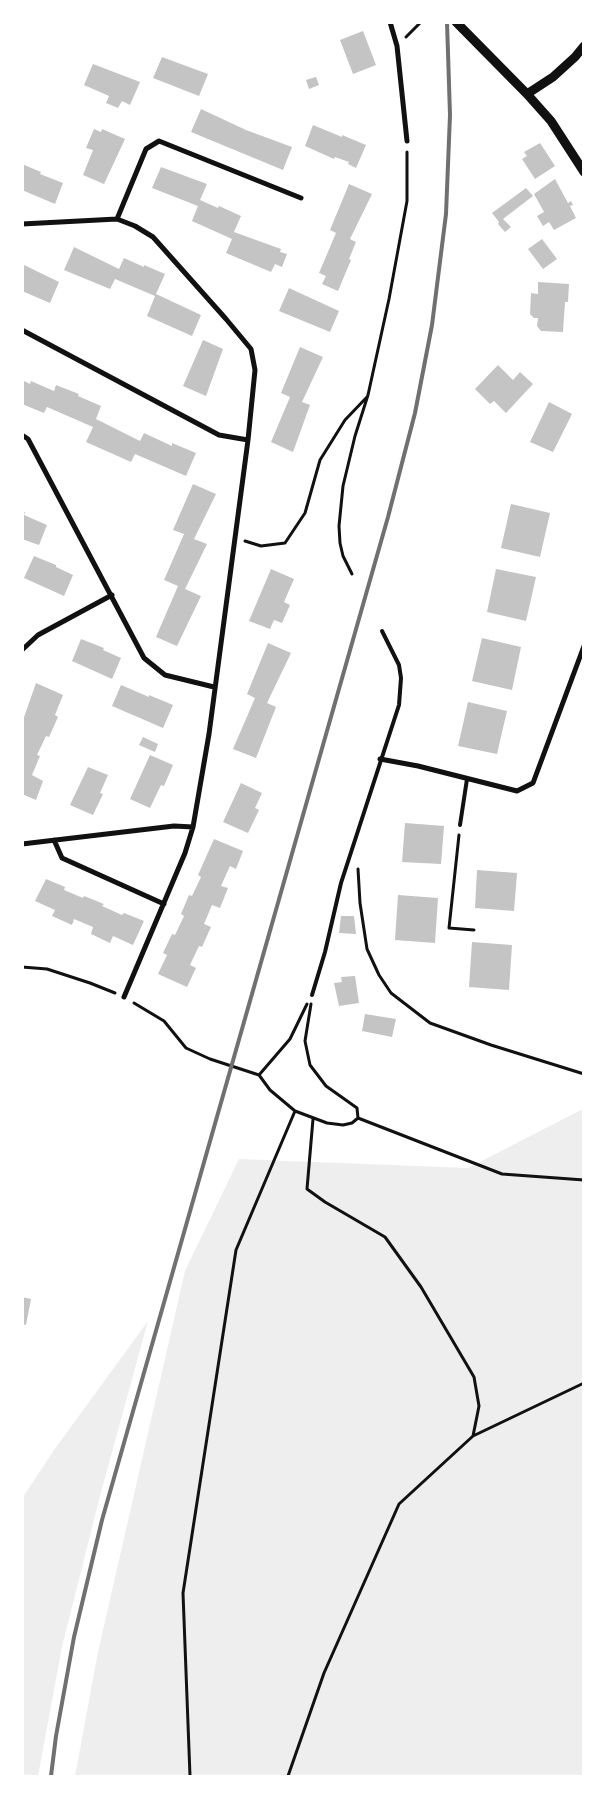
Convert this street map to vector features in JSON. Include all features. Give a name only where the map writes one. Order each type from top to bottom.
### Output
[{"type":"street","points":[[390,22],[397,46],[407,141]]},
{"type":"street","points":[[456,22],[551,121],[584,172]]},
{"type":"street","points":[[527,94],[553,77],[575,58],[584,46]]},
{"type":"street","points":[[116,219],[146,149],[159,141],[301,198]]},
{"type":"street","points":[[22,224],[116,219],[136,226],[153,237],[226,319],[251,349],[256,370],[208,734],[193,827],[185,853],[124,997]]},
{"type":"street","points":[[22,330],[219,435],[248,440]]},
{"type":"street","points":[[22,434],[28,439],[144,658],[165,675],[214,687]]},
{"type":"street","points":[[22,650],[38,635],[112,595]]},
{"type":"street","points":[[380,759],[418,766],[517,792],[533,783],[584,646]]},
{"type":"street","points":[[22,844],[174,826],[193,827]]},
{"type":"street","points":[[54,840],[62,858],[164,904]]},
{"type":"lane","points":[[312,995],[325,952],[341,883],[399,705],[401,678],[399,665],[382,631]]},
{"type":"lane","points":[[460,825],[467,779]]},
{"type":"path","points":[[397,46],[421,22]]},
{"type":"path","points":[[352,574],[343,556],[339,526],[348,465],[368,395],[405,213],[408,183],[407,141]]},
{"type":"path","points":[[234,538],[261,546],[285,543],[305,513],[320,460],[345,420],[368,395]]},
{"type":"path","points":[[460,825],[449,928],[474,930]]},
{"type":"path","points":[[358,866],[360,903],[367,948],[379,975],[391,992],[430,1023],[491,1045],[584,1074]]},
{"type":"path","points":[[22,967],[47,969],[90,983],[124,997],[164,1021],[186,1048],[210,1059],[259,1076],[270,1090],[295,1111],[313,1119],[343,1125],[352,1123],[358,1118]]},
{"type":"path","points":[[259,1076],[290,1039],[312,995]]},
{"type":"path","points":[[312,995],[305,1041],[310,1065],[326,1086],[357,1108],[358,1118]]},
{"type":"path","points":[[190,1776],[183,1593],[236,1250],[295,1111]]},
{"type":"path","points":[[358,1118],[502,1174],[584,1180]]},
{"type":"path","points":[[313,1119],[307,1189],[325,1202],[385,1237],[421,1287],[474,1377],[479,1406],[473,1436]]},
{"type":"path","points":[[288,1776],[324,1673],[399,1504],[473,1436],[584,1383]]},
{"type":"shaded area","points":[[583,1109],[583,1776],[75,1776],[98,1652],[185,1271],[239,1159],[468,1168]]},
{"type":"shaded area","points":[[148,1321],[100,1496],[62,1647],[38,1776],[23,1776],[23,1497],[54,1450]]},
{"type":"building","points":[[363,31],[376,65],[353,74],[340,40]]},
{"type":"building","points":[[162,57],[208,74],[199,96],[153,78]]},
{"type":"building","points":[[93,64],[140,82],[130,105],[122,101],[118,108],[106,103],[109,96],[84,85]]},
{"type":"building","points":[[316,77],[319,85],[309,89],[306,80]]},
{"type":"building","points":[[201,109],[246,130],[292,147],[283,170],[191,132]]},
{"type":"building","points":[[313,125],[366,145],[356,168],[348,164],[349,162],[335,157],[334,159],[305,146]]},
{"type":"building","points":[[94,129],[101,132],[102,129],[125,139],[104,184],[83,175],[93,150],[86,148]]},
{"type":"building","points":[[540,143],[555,166],[535,179],[522,159],[527,156],[524,152]]},
{"type":"building","points":[[22,164],[41,172],[40,174],[63,183],[55,204],[22,190]]},
{"type":"building","points":[[161,167],[207,184],[200,200],[241,216],[234,232],[281,249],[280,252],[287,254],[282,267],[275,264],[271,272],[226,253],[232,239],[192,221],[198,206],[152,188]]},
{"type":"building","points":[[555,179],[568,203],[571,201],[573,205],[570,206],[576,218],[554,230],[549,222],[543,226],[537,216],[544,212],[534,194]]},
{"type":"building","points":[[349,184],[372,194],[350,239],[356,242],[349,259],[351,260],[338,291],[322,284],[326,276],[319,273],[336,233],[330,230]]},
{"type":"building","points":[[526,188],[533,196],[503,219],[511,227],[505,232],[492,213]]},
{"type":"building","points":[[542,239],[557,259],[543,269],[528,249]]},
{"type":"building","points":[[74,247],[119,269],[124,258],[165,274],[156,294],[201,315],[192,336],[147,316],[155,296],[115,279],[110,289],[64,270]]},
{"type":"building","points":[[22,264],[59,282],[50,303],[22,291]]},
{"type":"building","points":[[538,282],[569,284],[568,302],[565,302],[563,332],[541,331],[537,326],[538,318],[534,318],[530,314],[531,293],[538,294]]},
{"type":"building","points":[[289,288],[339,311],[330,332],[279,311]]},
{"type":"building","points":[[203,340],[223,349],[206,396],[183,386]]},
{"type":"building","points":[[300,347],[323,357],[302,402],[310,405],[293,452],[271,442],[290,397],[281,393]]},
{"type":"building","points":[[498,365],[513,380],[520,372],[533,384],[506,413],[494,401],[490,404],[475,389]]},
{"type":"building","points":[[22,380],[30,384],[31,381],[54,391],[56,385],[79,394],[78,396],[101,406],[96,419],[140,441],[144,433],[172,446],[172,443],[196,453],[186,476],[135,454],[131,462],[86,442],[93,427],[47,407],[44,413],[22,404]]},
{"type":"building","points":[[549,402],[572,414],[553,452],[530,442]]},
{"type":"building","points":[[193,484],[216,494],[194,539],[207,544],[185,589],[201,596],[177,646],[156,637],[178,586],[164,580],[184,534],[173,530]]},
{"type":"building","points":[[511,504],[550,513],[540,557],[501,548]]},
{"type":"building","points":[[22,511],[25,512],[24,515],[47,525],[39,545],[22,539]]},
{"type":"building","points":[[34,556],[56,565],[56,567],[73,575],[64,596],[24,578]]},
{"type":"building","points":[[271,569],[294,579],[284,602],[290,605],[282,623],[274,620],[270,629],[249,621]]},
{"type":"building","points":[[496,569],[536,577],[526,621],[487,612]]},
{"type":"building","points":[[482,638],[521,647],[512,690],[472,681]]},
{"type":"building","points":[[81,639],[104,648],[103,650],[121,658],[112,679],[72,661]]},
{"type":"building","points":[[268,643],[291,653],[267,703],[276,707],[256,758],[233,749],[255,698],[247,694]]},
{"type":"building","points":[[36,683],[63,695],[55,715],[58,717],[49,737],[46,736],[37,755],[40,756],[32,775],[43,781],[36,800],[22,794],[22,723]]},
{"type":"building","points":[[121,685],[173,705],[163,728],[112,706]]},
{"type":"building","points":[[468,702],[507,711],[497,754],[458,746]]},
{"type":"building","points":[[143,737],[158,744],[155,752],[139,745]]},
{"type":"building","points":[[150,755],[173,765],[164,786],[161,785],[150,808],[130,799]]},
{"type":"building","points":[[88,767],[108,775],[100,793],[103,794],[93,815],[70,805]]},
{"type":"building","points":[[241,783],[262,793],[255,808],[259,810],[248,833],[223,822]]},
{"type":"building","points":[[405,823],[444,826],[441,864],[402,862]]},
{"type":"building","points":[[214,839],[243,851],[236,869],[230,866],[221,886],[228,888],[220,908],[212,905],[204,924],[211,927],[202,947],[199,946],[190,965],[196,968],[187,987],[158,974],[167,955],[163,953],[172,934],[175,935],[184,916],[181,914],[189,895],[192,896],[201,877],[198,875]]},
{"type":"building","points":[[477,870],[517,873],[514,911],[475,908]]},
{"type":"building","points":[[46,879],[65,887],[64,890],[104,904],[102,906],[122,915],[124,913],[144,921],[133,945],[113,936],[110,943],[91,934],[93,927],[74,919],[72,925],[52,916],[55,910],[35,901]]},
{"type":"building","points":[[398,895],[438,898],[435,943],[395,940]]},
{"type":"building","points":[[341,916],[354,916],[356,934],[339,933]]},
{"type":"building","points":[[472,942],[512,945],[509,990],[469,987]]},
{"type":"building","points":[[355,976],[359,1003],[339,1006],[334,983],[342,982],[341,977]]},
{"type":"building","points":[[365,1014],[396,1019],[392,1037],[362,1031]]},
{"type":"building","points":[[22,1297],[31,1299],[26,1325],[22,1324]]},
{"type":"railway","points":[[51,1776],[56,1736],[74,1637],[102,1520],[388,517],[415,413],[432,325],[446,214],[450,115],[447,22]]}]
